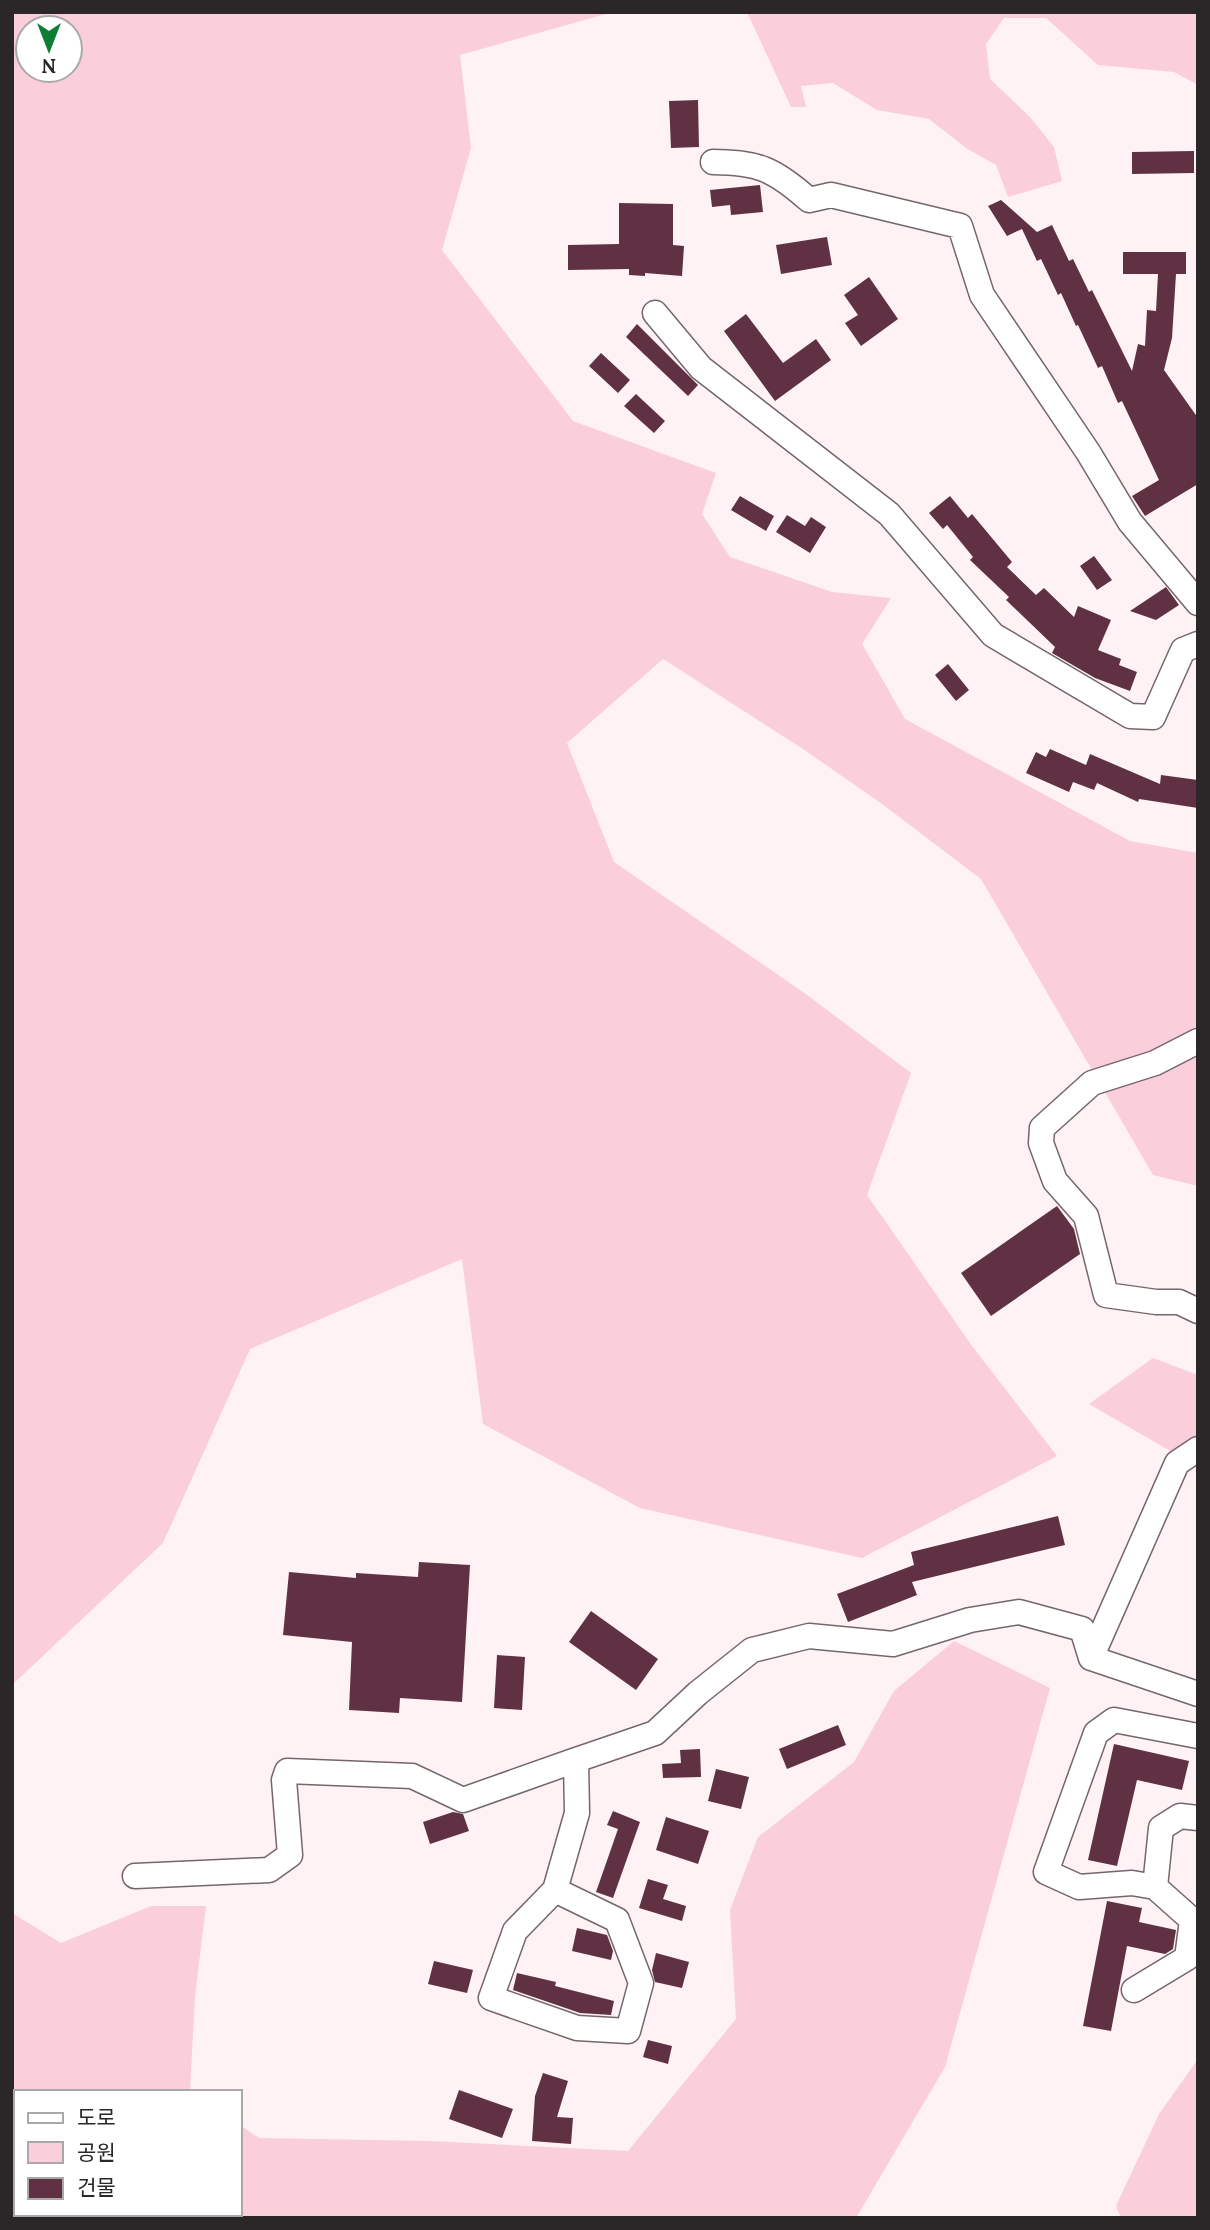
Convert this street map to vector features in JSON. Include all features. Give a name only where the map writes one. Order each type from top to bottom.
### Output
[{"type":"street","points":[[713,162],[742,162],[781,176],[809,200],[831,195],[960,226],[982,295],[1088,452],[1130,522],[1198,603]]},
{"type":"street","points":[[655,313],[701,368],[889,514],[993,635],[1130,716],[1153,717],[1183,650],[1198,644]]},
{"type":"street","points":[[1198,1041],[1155,1063],[1092,1083],[1042,1128],[1041,1143],[1055,1181],[1086,1216],[1106,1295],[1156,1303],[1179,1301],[1198,1311]]},
{"type":"street","points":[[1091,1658],[1177,1463],[1198,1449]]},
{"type":"street","points":[[135,1876],[269,1870],[290,1855],[284,1780],[287,1771],[412,1776],[463,1800],[655,1733],[698,1693],[752,1650],[809,1636],[892,1644],[970,1620],[1020,1612],[1082,1629],[1091,1658]]},
{"type":"street","points":[[1091,1658],[1198,1694]]},
{"type":"street","points":[[1134,1990],[1187,1958],[1192,1920],[1155,1887],[1132,1883],[1079,1887],[1046,1872],[1097,1733],[1114,1720],[1198,1736]]},
{"type":"street","points":[[555,1890],[617,1920],[641,1983],[628,2031],[577,2028],[491,1998],[515,1931],[555,1890],[577,1813],[576,1759]]},
{"type":"street","points":[[1155,1887],[1161,1828],[1180,1816],[1198,1818]]},
{"type":"green space","points":[[12,12],[613,12],[460,55],[471,148],[442,250],[573,421],[716,473],[702,514],[730,557],[832,592],[891,598],[862,644],[905,719],[1130,841],[1198,853],[1198,1186],[1153,1175],[981,879],[806,751],[663,659],[567,743],[614,862],[803,992],[911,1073],[867,1195],[972,1346],[1057,1456],[862,1558],[640,1508],[483,1424],[462,1259],[250,1349],[163,1543],[12,1685]]},
{"type":"green space","points":[[747,12],[1198,12],[1198,85],[1174,72],[1098,65],[1046,18],[1004,18],[986,44],[990,79],[1030,117],[1054,147],[1062,181],[1008,197],[996,165],[966,148],[929,119],[877,110],[833,83],[801,86],[806,107],[791,107]]},
{"type":"green space","points":[[1153,1358],[1198,1375],[1198,1467],[1089,1404]]},
{"type":"green space","points":[[954,1641],[1050,1688],[945,2067],[856,2218],[12,2218],[12,1913],[61,1943],[151,1906],[206,1906],[195,1996],[190,2090],[14,2090],[14,2216],[242,2216],[242,2126],[259,2138],[430,2141],[628,2151],[736,2019],[730,1910],[758,1837],[854,1762],[894,1691]]},
{"type":"green space","points":[[1198,2059],[1198,2218],[1121,2218],[1116,2206],[1159,2114]]},
{"type":"building","points":[[698,100],[699,147],[671,148],[669,101]]},
{"type":"building","points":[[1194,151],[1194,173],[1132,174],[1132,152]]},
{"type":"building","points":[[760,185],[763,212],[731,215],[730,205],[712,207],[710,190]]},
{"type":"building","points":[[1001,200],[1037,232],[1052,225],[1069,261],[1073,259],[1089,292],[1092,290],[1132,371],[1138,344],[1145,346],[1147,310],[1156,311],[1158,274],[1123,274],[1123,252],[1186,252],[1186,274],[1176,274],[1172,338],[1164,370],[1198,418],[1198,484],[1145,516],[1132,496],[1159,480],[1122,401],[1118,403],[1102,366],[1098,368],[1078,325],[1076,326],[1061,293],[1058,295],[1041,259],[1037,261],[1022,229],[1007,236],[988,206]]},
{"type":"building","points":[[619,203],[673,204],[673,245],[684,246],[682,276],[645,273],[645,276],[629,275],[629,269],[568,270],[568,245],[619,244]]},
{"type":"building","points":[[827,237],[832,265],[781,274],[776,245]]},
{"type":"building","points":[[869,277],[898,319],[861,346],[845,323],[858,315],[844,295]]},
{"type":"building","points":[[746,314],[783,363],[816,339],[831,360],[775,401],[724,331]]},
{"type":"building","points":[[637,324],[698,385],[688,396],[626,337]]},
{"type":"building","points":[[601,353],[630,380],[618,393],[589,366]]},
{"type":"building","points":[[636,394],[665,421],[654,433],[624,406]]},
{"type":"building","points":[[740,496],[774,516],[766,531],[731,510]]},
{"type":"building","points":[[950,496],[968,518],[972,514],[1012,562],[1007,567],[1036,595],[1044,588],[1074,617],[1078,606],[1111,620],[1098,650],[1121,659],[1119,665],[1137,672],[1130,691],[1095,678],[1052,653],[1055,647],[1006,600],[1009,597],[970,560],[973,557],[947,525],[943,529],[929,513]]},
{"type":"building","points":[[787,515],[805,526],[811,517],[826,527],[810,553],[776,532]]},
{"type":"building","points":[[1094,556],[1112,580],[1097,590],[1080,566]]},
{"type":"building","points":[[1166,587],[1179,605],[1156,620],[1130,611]]},
{"type":"building","points":[[948,664],[969,690],[956,701],[935,675]]},
{"type":"building","points":[[1050,749],[1086,765],[1090,754],[1160,784],[1161,775],[1198,780],[1198,808],[1139,799],[1138,802],[1097,783],[1094,790],[1073,782],[1069,792],[1026,773],[1036,752],[1046,757]]},
{"type":"building","points":[[1057,1206],[1074,1229],[1080,1254],[991,1316],[961,1273]]},
{"type":"building","points":[[1058,1516],[1065,1545],[912,1582],[917,1595],[848,1622],[837,1594],[914,1565],[911,1552]]},
{"type":"building","points":[[419,1562],[470,1565],[462,1702],[400,1698],[399,1713],[349,1710],[352,1642],[283,1635],[289,1572],[356,1578],[356,1573],[418,1577]]},
{"type":"building","points":[[591,1611],[658,1659],[636,1690],[569,1642]]},
{"type":"building","points":[[497,1655],[525,1657],[522,1710],[494,1708]]},
{"type":"building","points":[[838,1725],[846,1745],[787,1769],[779,1749]]},
{"type":"building","points":[[1114,1744],[1189,1761],[1182,1790],[1137,1780],[1117,1866],[1088,1860]]},
{"type":"building","points":[[700,1749],[701,1777],[663,1778],[662,1764],[681,1763],[680,1750]]},
{"type":"building","points":[[716,1769],[749,1777],[741,1809],[708,1801]]},
{"type":"building","points":[[613,1811],[640,1822],[613,1898],[596,1892],[618,1829],[607,1825]]},
{"type":"building","points":[[453,1812],[463,1814],[469,1831],[430,1844],[423,1822]]},
{"type":"building","points":[[666,1817],[709,1831],[698,1864],[656,1850]]},
{"type":"building","points":[[648,1879],[668,1885],[663,1899],[686,1906],[682,1921],[639,1908]]},
{"type":"building","points":[[1107,1901],[1142,1908],[1139,1922],[1176,1930],[1173,1949],[1165,1954],[1127,1946],[1111,2031],[1083,2026]]},
{"type":"building","points":[[577,1928],[607,1935],[613,1951],[611,1960],[572,1951]]},
{"type":"building","points":[[656,1953],[689,1962],[682,1988],[655,1982],[652,1970]]},
{"type":"building","points":[[434,1961],[473,1970],[467,1993],[428,1984]]},
{"type":"building","points":[[517,1973],[556,1982],[555,1986],[614,2001],[611,2015],[580,2013],[513,1990]]},
{"type":"building","points":[[648,2040],[672,2046],[668,2064],[643,2057]]},
{"type":"building","points":[[543,2073],[568,2081],[557,2117],[573,2118],[571,2144],[532,2141],[535,2096]]},
{"type":"building","points":[[459,2090],[513,2109],[502,2138],[449,2119]]}]
